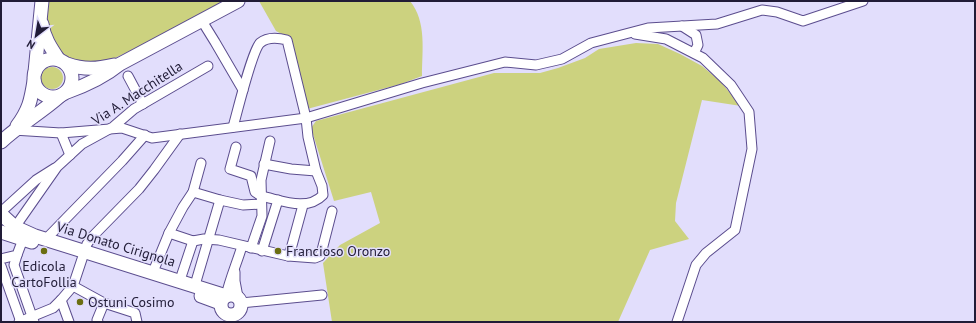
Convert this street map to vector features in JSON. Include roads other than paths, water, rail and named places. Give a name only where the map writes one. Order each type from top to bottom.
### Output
[{"type":"main road","points":[[14,130],[25,115],[31,100],[42,1]]},
{"type":"main road","points":[[120,64],[100,68],[81,68],[53,59],[42,62],[37,67],[34,77],[36,86],[43,95],[54,98],[82,87],[106,75],[120,64],[238,1]]},
{"type":"main road","points":[[1,142],[14,130],[36,116],[64,94],[73,81],[72,75],[51,48],[44,33],[40,16]]},
{"type":"main road","name":"Via Donato Cirignola","points":[[1,213],[15,227],[84,254],[215,300],[232,308]]},
{"type":"main road","name":"Via Donato Cirignola","points":[[1,232],[180,280],[195,285],[232,308]]},
{"type":"street","points":[[14,130],[62,132],[122,128],[152,138],[306,118],[422,83],[505,62],[536,65],[562,59],[591,43],[631,34],[648,28],[717,24],[762,10],[778,12],[803,20],[863,1]]},
{"type":"street","points":[[202,21],[243,90]]},
{"type":"street","points":[[682,26],[696,35],[698,45],[694,54]]},
{"type":"street","points":[[666,27],[666,39]]},
{"type":"street","points":[[631,34],[666,39],[703,58],[731,85],[750,112],[752,149],[735,230],[706,253],[696,265],[678,322]]},
{"type":"street","points":[[193,192],[243,205],[261,200],[278,200],[302,205],[318,201],[323,195],[322,186],[316,171],[308,137],[306,118],[287,40],[276,37],[260,43],[256,50],[232,127]]},
{"type":"street","name":"Via A. Macchitella","points":[[57,167],[82,144],[109,129],[134,109],[208,66]]},
{"type":"street","points":[[128,76],[143,104]]},
{"type":"street","points":[[62,132],[70,155]]},
{"type":"street","points":[[1,266],[21,322],[33,319],[53,308],[73,286],[84,254],[92,237],[139,189],[180,134]]},
{"type":"street","points":[[46,239],[122,161],[145,135]]},
{"type":"street","points":[[270,140],[261,180],[262,216],[229,281],[232,308],[322,295]]},
{"type":"street","points":[[236,147],[230,169],[251,176],[255,192],[261,200]]},
{"type":"street","points":[[153,272],[169,233],[193,192],[201,163]]},
{"type":"street","points":[[264,164],[291,169],[316,171]]},
{"type":"street","points":[[1,213],[36,180],[57,167]]},
{"type":"street","points":[[15,227],[57,167]]},
{"type":"street","points":[[195,285],[220,200]]},
{"type":"street","points":[[262,251],[278,200]]},
{"type":"street","points":[[288,256],[302,205]]},
{"type":"street","points":[[169,233],[193,241],[204,238],[288,256],[315,258],[320,256],[332,211]]},
{"type":"street","points":[[24,239],[14,265],[33,319]]},
{"type":"street","points":[[180,280],[193,241]]},
{"type":"street","points":[[1,259],[17,255]]},
{"type":"street","points":[[73,286],[104,303],[135,313],[137,322]]},
{"type":"street","points":[[61,300],[69,322]]},
{"type":"street","points":[[87,322],[97,321],[104,303]]},
{"type":"place","name":"Edicola CartoFollia","points":[[44,251]]},
{"type":"place","name":"Francioso Oronzo","points":[[278,251]]},
{"type":"place","name":"Ostuni Cosimo","points":[[80,302]]}]
